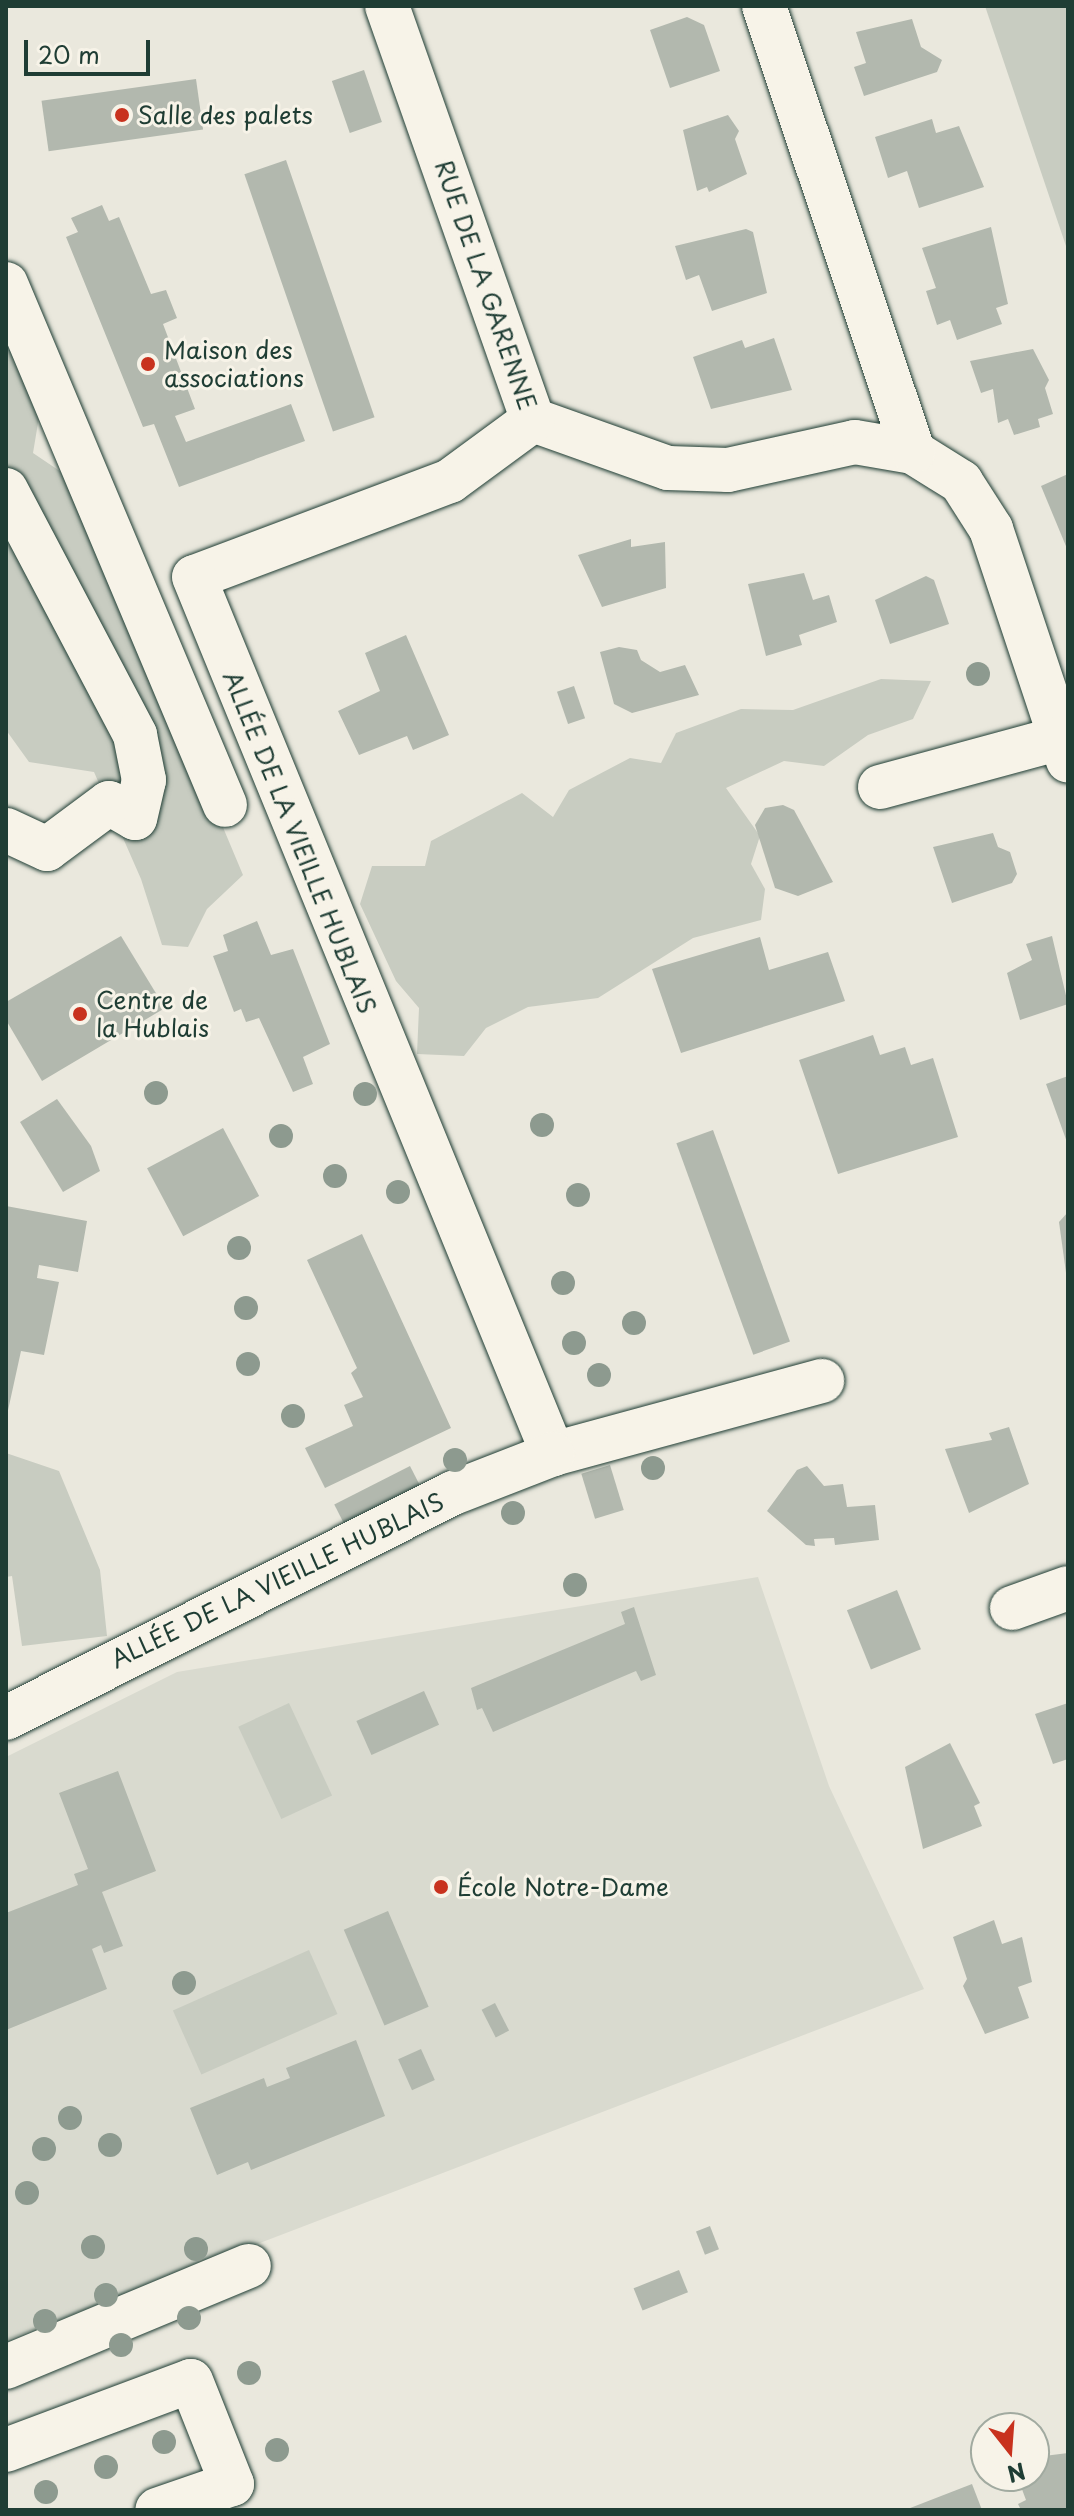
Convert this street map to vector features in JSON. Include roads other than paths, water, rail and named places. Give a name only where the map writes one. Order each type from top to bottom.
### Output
[{"type":"street","name":"RUE DE LA GARENNE","points":[[387,6],[533,420],[668,468],[728,470],[855,442],[913,452],[961,482],[991,529],[1064,750],[880,787]]},
{"type":"street","points":[[764,6],[913,452]]},
{"type":"street","points":[[6,284],[225,805]]},
{"type":"street","name":"ALLÉE DE LA VIEILLE HUBLAIS","points":[[533,420],[450,481],[194,577],[553,1454]]},
{"type":"street","points":[[6,490],[135,735],[144,780],[135,818],[109,803],[47,849],[6,830]]},
{"type":"street","name":"ALLÉE DE LA VIEILLE HUBLAIS","points":[[6,1718],[453,1493],[553,1454],[822,1381]]},
{"type":"street","points":[[1012,1608],[1068,1588]]},
{"type":"street","points":[[6,2367],[249,2266]]},
{"type":"street","points":[[6,2450],[191,2381],[232,2484],[157,2510]]},
{"type":"place","name":"Salle des palets","points":[[122,115]]},
{"type":"place","name":"Maison des associations","points":[[148,364]]},
{"type":"place","name":"Centre de la Hublais","points":[[80,1014]]},
{"type":"place","name":"École Notre-Dame","points":[[441,1887]]}]
